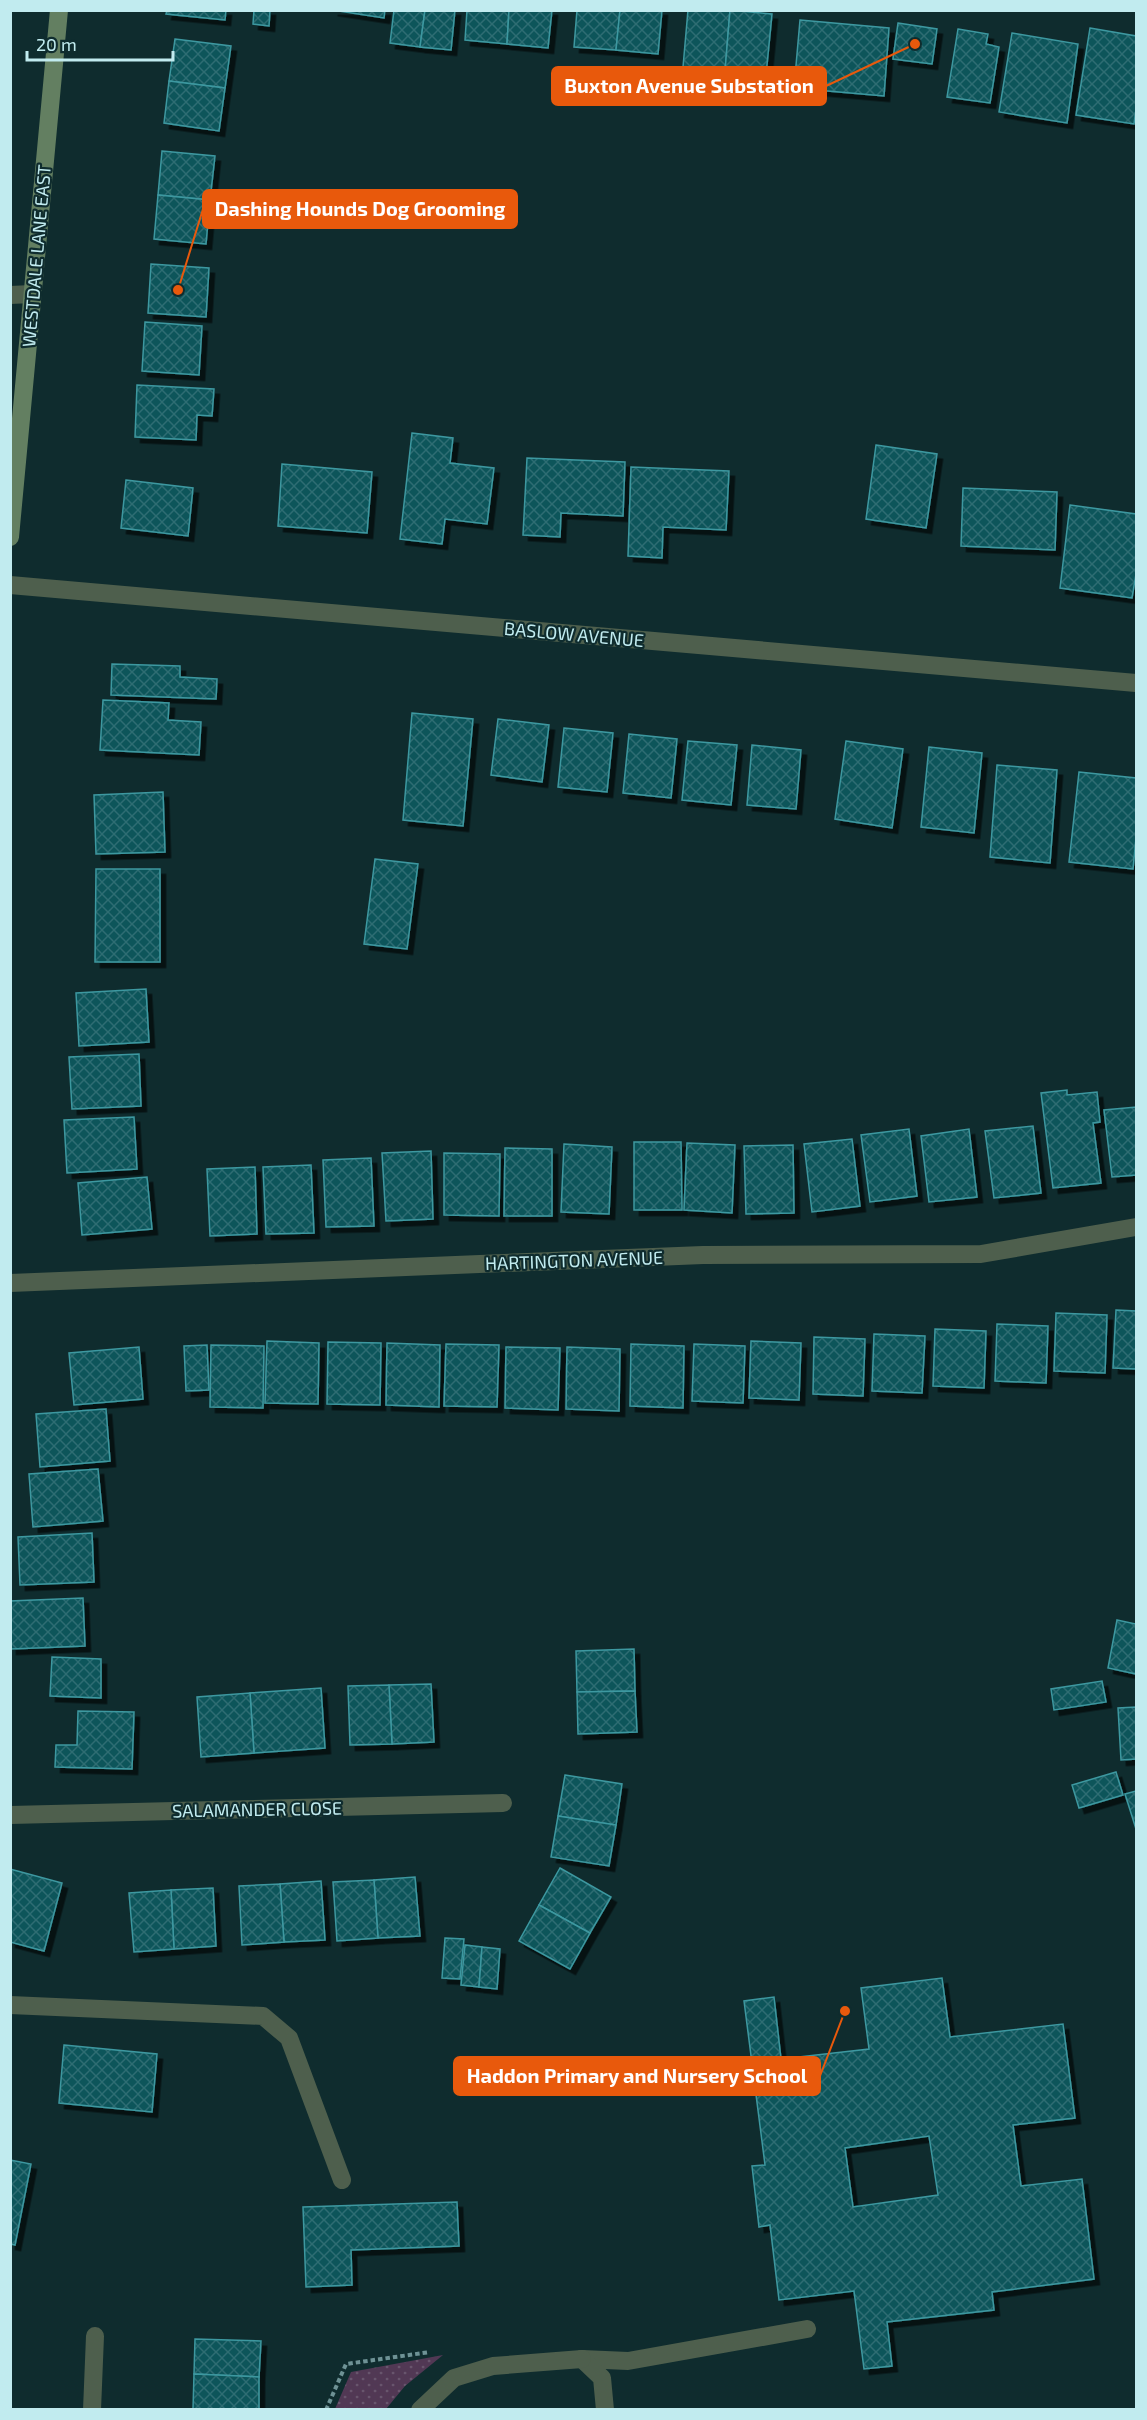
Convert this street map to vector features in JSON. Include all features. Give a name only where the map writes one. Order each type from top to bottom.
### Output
[{"type":"street","name":"WESTDALE LANE EAST","points":[[10,537],[59,10]]},
{"type":"street","points":[[10,295],[32,294]]},
{"type":"street","name":"BASLOW AVENUE","points":[[10,585],[1137,683]]},
{"type":"street","name":"HARTINGTON AVENUE","points":[[10,1283],[703,1255],[981,1254],[1137,1227]]},
{"type":"street","name":"SALAMANDER CLOSE","points":[[10,1815],[503,1803]]},
{"type":"street","points":[[10,2005],[262,2016],[289,2038],[342,2180]]},
{"type":"street","points":[[420,2409],[454,2379],[493,2366],[582,2359],[628,2361],[807,2329]]},
{"type":"street","points":[[92,2409],[95,2336]]},
{"type":"street","points":[[582,2359],[602,2378],[605,2409]]},
{"type":"path","points":[[326,2409],[346,2364],[454,2348],[476,2371]]},
{"type":"shaded area","points":[[443,2355],[405,2386],[386,2409],[335,2409],[351,2372]]},
{"type":"building","points":[[167,10],[226,10],[225,20],[166,14]]},
{"type":"building","points":[[254,10],[270,10],[269,26],[253,24]]},
{"type":"building","points":[[332,10],[385,10],[384,18]]},
{"type":"building","points":[[394,10],[425,10],[420,47],[390,43]]},
{"type":"building","points":[[425,10],[455,10],[451,50],[420,47]]},
{"type":"building","points":[[467,10],[509,10],[507,44],[465,40]]},
{"type":"building","points":[[509,10],[552,10],[548,48],[507,44]]},
{"type":"building","points":[[577,10],[620,10],[616,50],[574,47]]},
{"type":"building","points":[[620,10],[662,10],[658,54],[616,50]]},
{"type":"building","points":[[688,10],[730,10],[725,71],[683,67]]},
{"type":"building","points":[[730,10],[772,14],[766,75],[725,71]]},
{"type":"building","points":[[800,20],[889,28],[884,96],[794,88]]},
{"type":"building","points":[[898,23],[937,29],[932,64],[893,59]]},
{"type":"building","points":[[1090,28],[1136,36],[1134,124],[1076,115]]},
{"type":"building","points":[[958,29],[988,34],[986,44],[999,47],[990,103],[947,97]]},
{"type":"building","points":[[1012,33],[1078,44],[1067,123],[999,112]]},
{"type":"building","points":[[175,39],[231,46],[225,88],[169,81]]},
{"type":"building","points":[[169,81],[225,88],[219,131],[164,123]]},
{"type":"building","points":[[162,151],[215,156],[210,200],[158,195]]},
{"type":"building","points":[[158,195],[210,200],[206,244],[154,239]]},
{"type":"building","points":[[151,264],[209,268],[206,317],[148,313]]},
{"type":"building","points":[[145,322],[202,326],[199,375],[142,371]]},
{"type":"building","points":[[137,385],[214,389],[212,416],[197,415],[196,440],[135,437]]},
{"type":"building","points":[[412,433],[453,438],[450,463],[494,468],[487,524],[445,519],[442,544],[400,539]]},
{"type":"building","points":[[876,445],[937,454],[926,528],[866,519]]},
{"type":"building","points":[[527,458],[625,462],[623,516],[561,513],[560,537],[523,535]]},
{"type":"building","points":[[282,464],[372,472],[367,533],[278,526]]},
{"type":"building","points":[[631,467],[729,471],[726,530],[663,527],[662,558],[628,556]]},
{"type":"building","points":[[126,480],[193,488],[188,536],[121,528]]},
{"type":"building","points":[[963,488],[1057,492],[1055,550],[961,546]]},
{"type":"building","points":[[1070,505],[1136,514],[1136,574],[1132,598],[1060,588]]},
{"type":"building","points":[[112,664],[180,666],[180,677],[217,679],[216,699],[111,695]]},
{"type":"building","points":[[103,700],[169,703],[168,720],[201,722],[199,755],[100,750]]},
{"type":"building","points":[[412,713],[473,719],[463,826],[403,820]]},
{"type":"building","points":[[498,719],[549,725],[542,782],[491,775]]},
{"type":"building","points":[[564,728],[613,733],[607,792],[558,787]]},
{"type":"building","points":[[629,734],[677,739],[671,798],[623,793]]},
{"type":"building","points":[[688,741],[737,745],[731,805],[682,800]]},
{"type":"building","points":[[846,741],[903,749],[892,828],[835,819]]},
{"type":"building","points":[[752,745],[801,750],[796,809],[747,805]]},
{"type":"building","points":[[929,747],[982,753],[974,833],[921,827]]},
{"type":"building","points":[[997,765],[1057,770],[1050,863],[990,857]]},
{"type":"building","points":[[1079,772],[1136,778],[1136,838],[1133,869],[1069,862]]},
{"type":"building","points":[[163,792],[165,852],[96,854],[94,795]]},
{"type":"building","points":[[375,859],[418,864],[407,949],[364,944]]},
{"type":"building","points":[[96,869],[160,869],[160,962],[95,962]]},
{"type":"building","points":[[146,989],[149,1042],[79,1046],[76,993]]},
{"type":"building","points":[[139,1054],[141,1106],[72,1109],[69,1057]]},
{"type":"building","points":[[1067,1090],[1067,1095],[1097,1092],[1100,1122],[1093,1123],[1101,1183],[1053,1188],[1041,1093]]},
{"type":"building","points":[[1136,1107],[1136,1175],[1112,1177],[1104,1110]]},
{"type":"building","points":[[134,1117],[137,1169],[67,1173],[64,1120]]},
{"type":"building","points":[[1033,1126],[1041,1193],[994,1198],[985,1131]]},
{"type":"building","points":[[909,1129],[917,1196],[870,1202],[861,1135]]},
{"type":"building","points":[[969,1129],[977,1197],[929,1202],[921,1136]]},
{"type":"building","points":[[852,1139],[860,1206],[812,1212],[804,1144]]},
{"type":"building","points":[[634,1142],[681,1142],[682,1210],[634,1210]]},
{"type":"building","points":[[687,1143],[735,1145],[732,1213],[684,1210]]},
{"type":"building","points":[[564,1144],[612,1147],[609,1214],[561,1212]]},
{"type":"building","points":[[793,1145],[794,1213],[746,1214],[744,1146]]},
{"type":"building","points":[[505,1148],[552,1149],[552,1216],[504,1216]]},
{"type":"building","points":[[431,1151],[433,1219],[386,1221],[382,1153]]},
{"type":"building","points":[[444,1153],[500,1154],[499,1216],[444,1215]]},
{"type":"building","points":[[371,1158],[374,1226],[326,1227],[323,1160]]},
{"type":"building","points":[[311,1165],[314,1233],[266,1234],[263,1167]]},
{"type":"building","points":[[255,1167],[257,1234],[210,1236],[207,1169]]},
{"type":"building","points":[[147,1177],[152,1229],[82,1235],[78,1183]]},
{"type":"building","points":[[1116,1310],[1136,1311],[1136,1369],[1113,1368]]},
{"type":"building","points":[[1056,1313],[1107,1315],[1105,1373],[1054,1371]]},
{"type":"building","points":[[997,1324],[1048,1326],[1046,1383],[995,1381]]},
{"type":"building","points":[[935,1329],[986,1331],[984,1388],[933,1386]]},
{"type":"building","points":[[874,1334],[925,1336],[922,1393],[872,1391]]},
{"type":"building","points":[[814,1337],[865,1339],[863,1396],[813,1394]]},
{"type":"building","points":[[267,1341],[319,1343],[318,1404],[265,1403]]},
{"type":"building","points":[[751,1341],[801,1343],[799,1400],[749,1398]]},
{"type":"building","points":[[328,1342],[381,1343],[380,1405],[327,1404]]},
{"type":"building","points":[[387,1343],[440,1345],[439,1407],[386,1405]]},
{"type":"building","points":[[446,1344],[499,1345],[497,1407],[444,1406]]},
{"type":"building","points":[[631,1344],[684,1346],[683,1408],[630,1406]]},
{"type":"building","points":[[694,1344],[745,1346],[743,1403],[692,1401]]},
{"type":"building","points":[[207,1345],[209,1390],[186,1391],[184,1346]]},
{"type":"building","points":[[211,1345],[264,1346],[263,1408],[210,1407]]},
{"type":"building","points":[[139,1347],[143,1399],[74,1405],[69,1353]]},
{"type":"building","points":[[506,1347],[560,1348],[558,1410],[505,1408]]},
{"type":"building","points":[[567,1347],[620,1349],[619,1411],[566,1409]]},
{"type":"building","points":[[106,1409],[110,1461],[40,1467],[36,1414]]},
{"type":"building","points":[[98,1469],[103,1521],[33,1527],[29,1474]]},
{"type":"building","points":[[92,1533],[94,1582],[20,1585],[18,1537]]},
{"type":"building","points":[[83,1598],[85,1646],[11,1649],[10,1601]]},
{"type":"building","points":[[1117,1620],[1136,1624],[1136,1674],[1108,1668]]},
{"type":"building","points":[[634,1649],[635,1691],[577,1692],[576,1651]]},
{"type":"building","points":[[52,1657],[101,1659],[101,1698],[50,1696]]},
{"type":"building","points":[[1102,1681],[1106,1702],[1054,1710],[1051,1689]]},
{"type":"building","points":[[431,1684],[434,1742],[392,1744],[389,1685]]},
{"type":"building","points":[[389,1685],[392,1744],[350,1745],[348,1686]]},
{"type":"building","points":[[321,1688],[325,1748],[254,1753],[250,1693]]},
{"type":"building","points":[[635,1691],[637,1732],[578,1734],[577,1692]]},
{"type":"building","points":[[250,1693],[254,1753],[201,1757],[197,1697]]},
{"type":"building","points":[[1136,1707],[1136,1759],[1121,1760],[1118,1708]]},
{"type":"building","points":[[78,1711],[134,1712],[132,1769],[55,1767],[56,1745],[77,1745]]},
{"type":"building","points":[[1116,1772],[1123,1795],[1079,1808],[1072,1785]]},
{"type":"building","points":[[565,1775],[622,1784],[616,1825],[558,1816]]},
{"type":"building","points":[[1136,1791],[1136,1829],[1125,1794]]},
{"type":"building","points":[[558,1816],[616,1825],[609,1866],[551,1857]]},
{"type":"building","points":[[560,1868],[611,1897],[590,1933],[539,1905]]},
{"type":"building","points":[[10,1869],[62,1883],[44,1951],[10,1942]]},
{"type":"building","points":[[415,1877],[420,1936],[378,1938],[374,1880]]},
{"type":"building","points":[[374,1880],[378,1938],[337,1941],[333,1882]]},
{"type":"building","points":[[321,1881],[325,1940],[284,1942],[280,1884]]},
{"type":"building","points":[[280,1884],[284,1942],[242,1945],[239,1886]]},
{"type":"building","points":[[213,1888],[216,1946],[174,1949],[171,1890]]},
{"type":"building","points":[[171,1890],[174,1949],[134,1952],[129,1893]]},
{"type":"building","points":[[539,1905],[590,1933],[570,1969],[519,1941]]},
{"type":"building","points":[[445,1938],[464,1939],[460,1979],[442,1978]]},
{"type":"building","points":[[465,1945],[482,1947],[479,1987],[461,1985]]},
{"type":"building","points":[[482,1947],[500,1949],[497,1989],[479,1987]]},
{"type":"building","points":[[942,1978],[950,2037],[1063,2024],[1075,2118],[1013,2125],[1021,2186],[1082,2179],[1094,2279],[992,2292],[994,2310],[887,2322],[892,2366],[864,2369],[854,2291],[779,2300],[770,2225],[759,2227],[752,2166],[765,2165],[744,2001],[774,1997],[781,2059],[869,2049],[861,1988]],"holes":[[[929,2136],[938,2195],[853,2207],[845,2148]]]},
{"type":"building","points":[[64,2045],[157,2054],[152,2112],[59,2103]]},
{"type":"building","points":[[10,2160],[31,2164],[15,2245],[10,2244]]},
{"type":"building","points":[[457,2202],[459,2246],[351,2250],[352,2285],[306,2287],[303,2207]]},
{"type":"building","points":[[195,2339],[261,2341],[259,2377],[194,2374]]},
{"type":"building","points":[[194,2374],[259,2377],[259,2410],[193,2409]]},
{"type":"place","name":"Buxton Avenue Substation","points":[[915,44]]},
{"type":"place","name":"Dashing Hounds Dog Grooming","points":[[178,290]]},
{"type":"place","name":"Haddon Primary and Nursery School","points":[[845,2011]]}]
